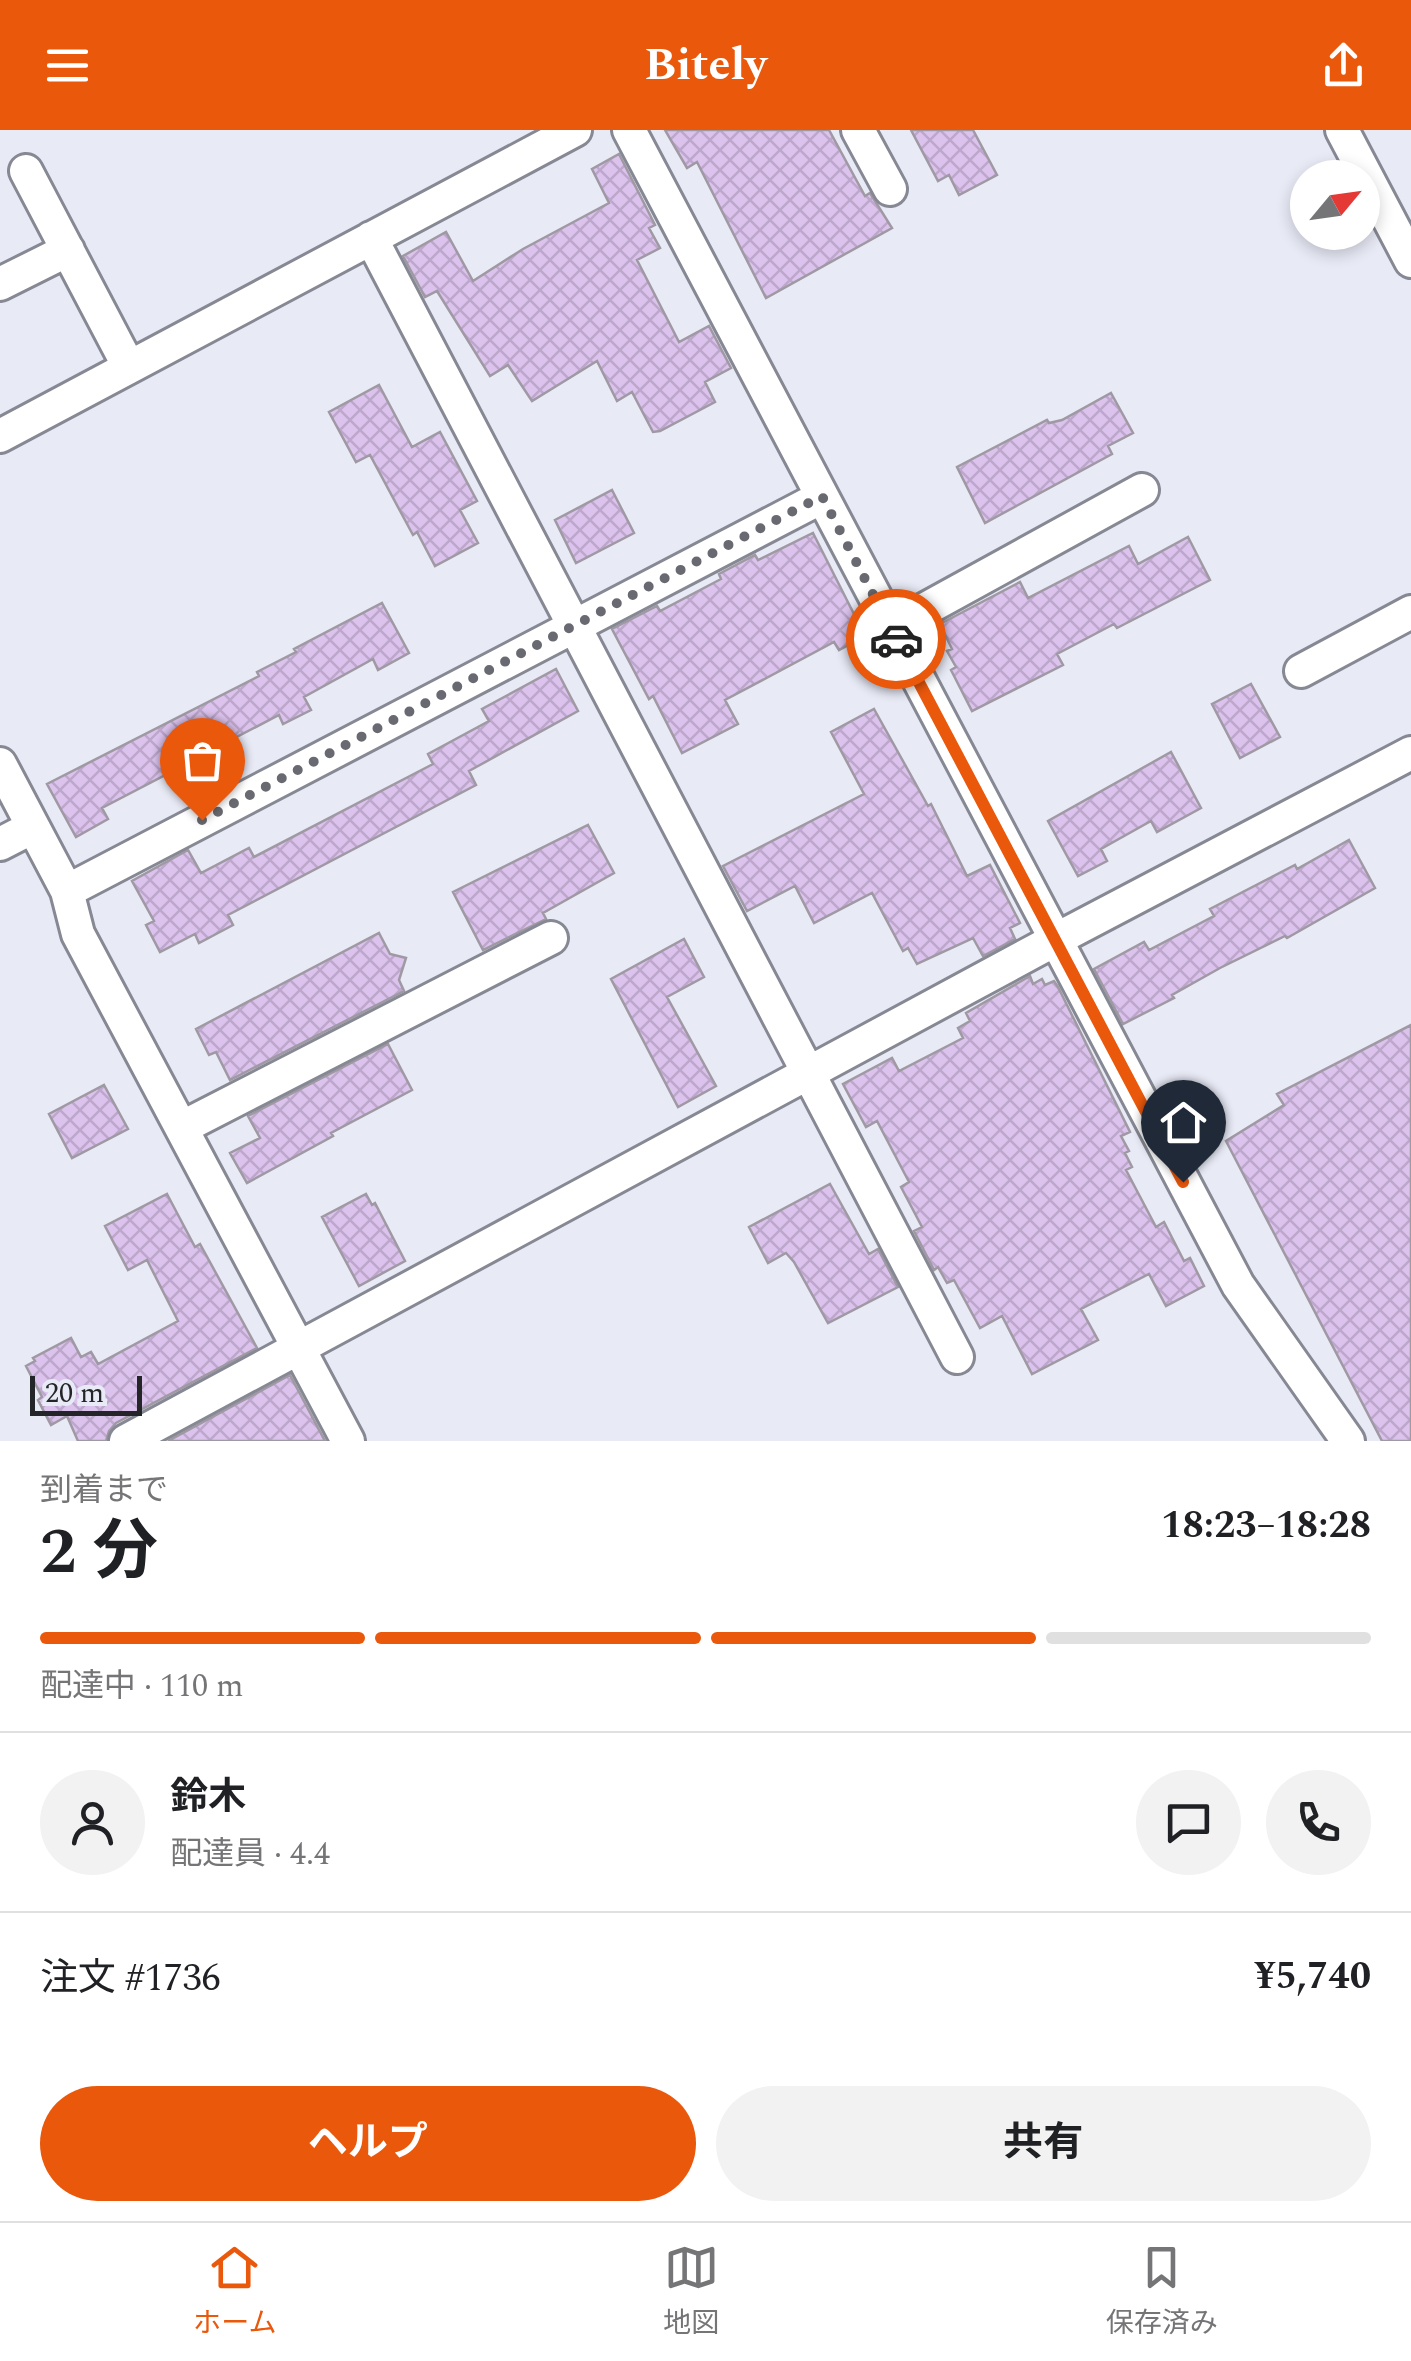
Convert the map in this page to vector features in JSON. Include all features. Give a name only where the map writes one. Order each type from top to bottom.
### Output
[{"type":"street","points":[[0,436],[575,130]]},
{"type":"street","points":[[630,130],[1238,1285],[1348,1441]]},
{"type":"street","points":[[858,130],[890,189]]},
{"type":"street","points":[[1342,130],[1411,261]]},
{"type":"street","points":[[26,171],[129,367]]},
{"type":"street","points":[[372,238],[957,1358]]},
{"type":"street","points":[[0,284],[68,250]]},
{"type":"street","points":[[891,628],[1142,490]]},
{"type":"street","points":[[67,891],[822,496]]},
{"type":"street","points":[[1301,671],[1411,612]]},
{"type":"street","points":[[126,1441],[1055,940],[1411,753]]},
{"type":"street","points":[[0,764],[67,891],[78,934],[184,1126],[348,1441]]},
{"type":"street","points":[[0,844],[33,827]]},
{"type":"street","points":[[184,1126],[551,938]]},
{"type":"building","points":[[665,130],[829,130],[865,196],[870,193],[892,228],[766,298],[697,162],[687,168]]},
{"type":"building","points":[[911,130],[973,130],[997,175],[959,195],[949,175],[938,181]]},
{"type":"building","points":[[619,154],[655,225],[649,228],[660,248],[637,260],[679,342],[709,326],[731,368],[705,382],[715,402],[653,432],[632,392],[617,401],[597,361],[532,401],[508,365],[490,376],[437,291],[425,297],[403,256],[446,232],[473,281],[609,203],[592,169]]},
{"type":"building","points":[[379,385],[412,447],[440,432],[477,501],[460,510],[478,543],[435,566],[417,532],[413,535],[370,455],[356,462],[329,412]]},
{"type":"building","points":[[1111,393],[1133,433],[1108,446],[1112,454],[985,523],[957,467],[1047,420],[1062,420]]},
{"type":"building","points":[[612,490],[634,533],[576,563],[555,520]]},
{"type":"building","points":[[813,533],[865,636],[839,650],[834,642],[725,700],[738,724],[682,753],[612,629],[657,606],[660,611],[721,579],[719,574],[755,555],[758,560]]},
{"type":"building","points":[[1188,537],[1210,580],[1057,654],[1063,665],[972,711],[951,670],[956,667],[947,651],[952,649],[940,624],[1020,582],[1028,598],[1129,546],[1138,564]]},
{"type":"building","points":[[382,603],[409,653],[378,670],[373,659],[304,697],[311,710],[283,724],[279,715],[204,754],[209,764],[183,779],[177,769],[102,808],[108,819],[76,837],[47,784],[259,676],[257,672],[296,652],[294,649]]},
{"type":"building","points":[[556,669],[578,711],[469,771],[476,785],[228,915],[233,925],[199,943],[195,934],[160,952],[146,925],[154,921],[132,881],[188,850],[201,873],[249,848],[254,857],[433,764],[428,754],[489,721],[482,709]]},
{"type":"building","points":[[1251,684],[1280,737],[1240,758],[1212,704]]},
{"type":"building","points":[[874,709],[928,806],[931,804],[967,876],[990,865],[1020,923],[1010,928],[1015,939],[983,956],[973,938],[917,964],[908,948],[903,951],[872,893],[814,923],[795,886],[747,911],[723,866],[864,794],[831,732]]},
{"type":"building","points":[[1171,752],[1201,808],[1157,832],[1151,821],[1101,849],[1107,861],[1078,876],[1048,821]]},
{"type":"building","points":[[588,825],[614,873],[543,913],[546,919],[483,950],[453,892]]},
{"type":"building","points":[[1349,840],[1375,888],[1287,938],[1220,968],[1123,1024],[1094,969],[1144,942],[1149,950],[1214,916],[1210,909]]},
{"type":"building","points":[[379,933],[390,954],[406,958],[399,980],[404,991],[230,1080],[216,1052],[209,1055],[196,1029]]},
{"type":"building","points":[[684,939],[704,977],[667,997],[716,1086],[678,1107],[611,979]]},
{"type":"building","points":[[1030,976],[1033,984],[1042,979],[1045,985],[1054,981],[1058,987],[1130,1132],[1121,1136],[1132,1167],[1126,1170],[1156,1227],[1164,1222],[1184,1261],[1190,1258],[1204,1286],[1166,1306],[1149,1274],[1081,1309],[1098,1340],[1032,1374],[1002,1316],[980,1328],[954,1280],[947,1283],[938,1267],[934,1270],[914,1231],[922,1227],[901,1187],[909,1182],[877,1121],[866,1127],[843,1084],[892,1058],[899,1071],[963,1038],[958,1028],[970,1021],[966,1013]]},
{"type":"building","points":[[1411,1025],[1411,1441],[1382,1441],[1226,1141],[1284,1105],[1277,1094]]},
{"type":"building","points":[[388,1044],[412,1090],[247,1183],[230,1153],[260,1138],[248,1116]]},
{"type":"building","points":[[104,1085],[128,1129],[72,1158],[49,1114]]},
{"type":"building","points":[[830,1184],[869,1254],[878,1249],[898,1287],[828,1323],[794,1262],[786,1253],[768,1263],[749,1227]]},
{"type":"building","points":[[167,1194],[195,1247],[200,1244],[257,1348],[116,1423],[106,1441],[78,1441],[67,1416],[51,1425],[26,1366],[35,1361],[33,1358],[71,1338],[81,1357],[91,1352],[98,1364],[178,1321],[147,1260],[128,1270],[105,1226]]},
{"type":"building","points":[[366,1194],[372,1205],[375,1203],[405,1261],[359,1286],[322,1217]]},
{"type":"building","points":[[290,1375],[325,1441],[168,1441]]},
{"type":"way so far","points":[[202,820],[822,496],[896,639]]},
{"type":"route","points":[[896,639],[1183,1182]]}]
